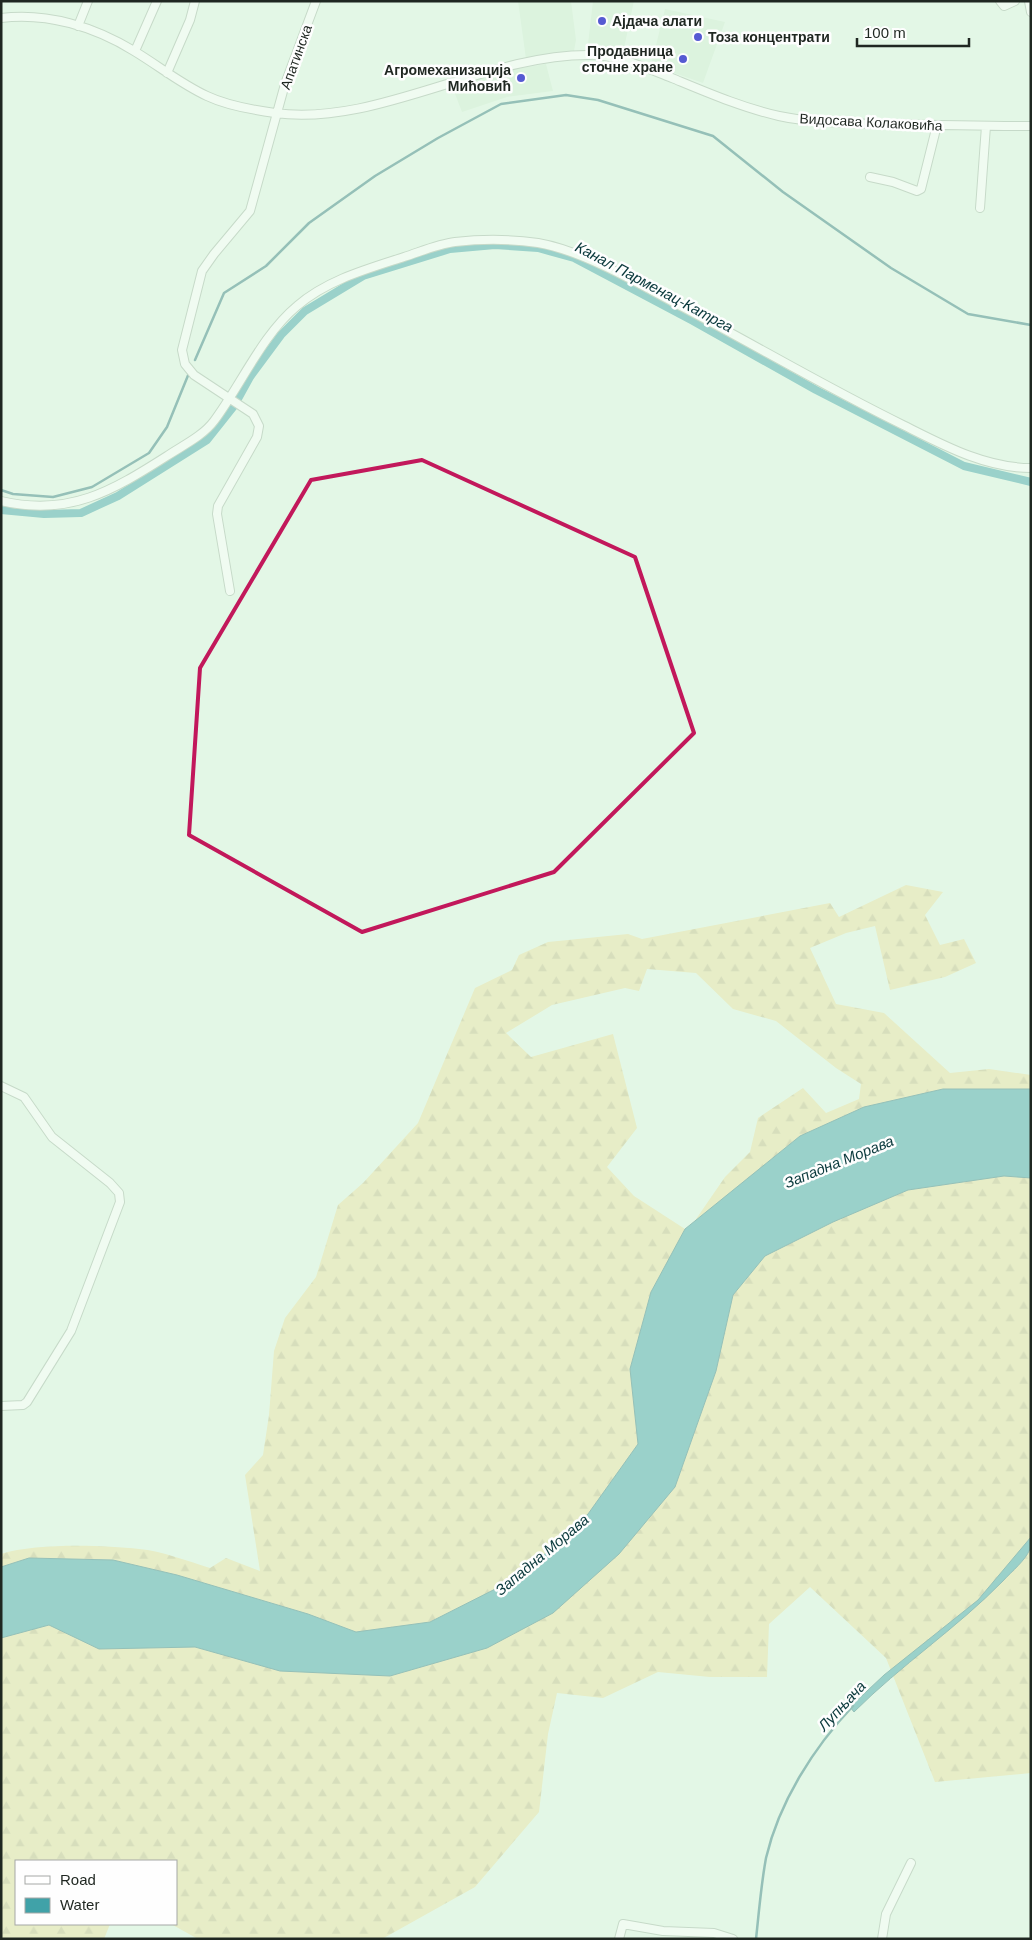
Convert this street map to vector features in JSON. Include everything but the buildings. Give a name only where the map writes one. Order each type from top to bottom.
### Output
[{"type":"street","points":[[78,26],[88,1]]},
{"type":"street","points":[[135,51],[157,1]]},
{"type":"street","points":[[167,73],[195,1]]},
{"type":"street","name":"Апатинска","points":[[230,398],[194,375],[185,364],[182,357],[184,336],[202,271],[250,211],[292,63],[316,1]]},
{"type":"street","points":[[1000,1],[1004,6],[1015,1]]},
{"type":"street","points":[[1029,1],[1031,12]]},
{"type":"street","name":"Видосава Колаковића","points":[[1,18],[37,17],[78,26],[108,37],[135,51],[167,73],[212,98],[277,114],[323,113],[352,109],[490,70],[590,55],[629,62],[728,99],[784,117],[838,122],[1031,126]]},
{"type":"street","points":[[870,177],[918,191],[921,189],[937,125]]},
{"type":"street","points":[[980,208],[986,126]]},
{"type":"street","points":[[1,501],[33,506],[56,505],[82,501],[111,489],[195,438],[213,424],[278,326],[296,307],[321,289],[354,273],[452,242],[491,239],[540,243],[576,255],[643,286],[857,402],[950,448],[993,463],[1031,468]]},
{"type":"street","points":[[230,398],[258,420],[259,430],[218,506],[217,514],[230,591]]},
{"type":"street","points":[[1,1086],[24,1097],[52,1137],[110,1183],[119,1193],[120,1202],[71,1331],[27,1402],[23,1405],[1,1406]]},
{"type":"street","points":[[882,1939],[886,1914],[912,1863]]},
{"type":"street","points":[[619,1939],[623,1924],[663,1931],[714,1933],[733,1939]]},
{"type":"highlighted area","points":[[422,460],[635,557],[694,733],[554,872],[362,932],[189,835],[200,668],[311,480]]},
{"type":"shaded area","points":[[518,1],[571,1],[576,40],[574,51],[526,59]]},
{"type":"shaded area","points":[[593,1],[634,1],[623,53],[588,44]]},
{"type":"shaded area","points":[[665,9],[725,22],[703,83],[651,65]]},
{"type":"shaded area","points":[[546,64],[553,91],[507,97],[462,112],[452,86],[492,73]]},
{"type":"green space","points":[[906,885],[943,892],[925,915],[940,945],[964,939],[976,963],[945,977],[890,990],[875,926],[846,933],[810,948],[836,1004],[884,1013],[950,1073],[989,1069],[1031,1075],[1031,1089],[943,1089],[864,1107],[800,1136],[694,1222],[725,1177],[750,1152],[758,1118],[803,1088],[826,1113],[859,1099],[861,1084],[836,1068],[776,1021],[733,1009],[696,973],[647,969],[639,991],[625,988],[552,1005],[506,1033],[531,1057],[613,1034],[637,1128],[607,1167],[634,1196],[685,1229],[651,1292],[630,1369],[638,1444],[588,1514],[521,1576],[430,1622],[356,1632],[308,1614],[177,1575],[113,1560],[29,1558],[1,1567],[1,1554],[15,1550],[88,1546],[148,1550],[210,1568],[226,1558],[260,1571],[245,1475],[263,1455],[269,1415],[274,1351],[285,1318],[316,1277],[338,1205],[363,1183],[418,1123],[475,988],[512,970],[519,955],[548,942],[628,934],[642,939],[830,903],[839,917]]},
{"type":"green space","points":[[1004,1176],[1031,1178],[1031,1773],[935,1782],[886,1658],[810,1587],[769,1624],[767,1677],[710,1677],[658,1672],[603,1698],[557,1693],[548,1734],[539,1812],[475,1887],[382,1939],[198,1939],[173,1925],[178,1925],[178,1860],[15,1860],[15,1925],[110,1925],[104,1939],[1,1939],[1,1638],[49,1625],[99,1649],[195,1647],[280,1671],[390,1676],[487,1648],[648,1518],[675,1487],[716,1371],[733,1295],[765,1256],[833,1222],[908,1190]]},
{"type":"water","name":"Западна Морава","points":[[943,1089],[1031,1089],[1031,1178],[1004,1176],[908,1190],[833,1222],[765,1256],[733,1295],[716,1371],[675,1487],[619,1554],[553,1613],[487,1648],[390,1676],[280,1671],[195,1647],[99,1649],[49,1625],[1,1638],[1,1567],[29,1558],[113,1560],[177,1575],[308,1614],[356,1632],[430,1622],[521,1576],[588,1514],[638,1444],[630,1369],[651,1292],[685,1229],[800,1136],[864,1107]]},
{"type":"water","points":[[1031,1537],[1028,1553],[1022,1562],[1003,1581],[967,1615],[891,1678],[854,1712],[850,1707],[884,1675],[978,1600]]},
{"type":"waterway","points":[[195,360],[224,293],[266,266],[309,223],[375,176],[438,138],[501,104],[566,95],[598,100],[713,136],[783,192],[891,268],[968,314],[1031,325]]},
{"type":"waterway","name":"Канал Парменац-Катрга","points":[[1,510],[44,514],[81,513],[118,496],[207,440],[234,406],[250,377],[281,335],[305,311],[363,276],[450,249],[495,245],[538,248],[574,258],[693,321],[816,390],[964,466],[1031,482]]},
{"type":"waterway","points":[[1,490],[13,494],[53,497],[92,487],[149,453],[167,427],[189,373]]},
{"type":"waterway","name":"Лупњача","points":[[756,1939],[766,1858],[780,1816],[789,1796],[812,1757],[853,1706]]},
{"type":"place","name":"Ајдача алати","points":[[602,21]]},
{"type":"place","name":"Тоза концентрати","points":[[698,37]]},
{"type":"place","name":"Продавница сточне хране","points":[[683,59]]},
{"type":"place","name":"Агромеханизација Мићовић","points":[[521,78]]}]
